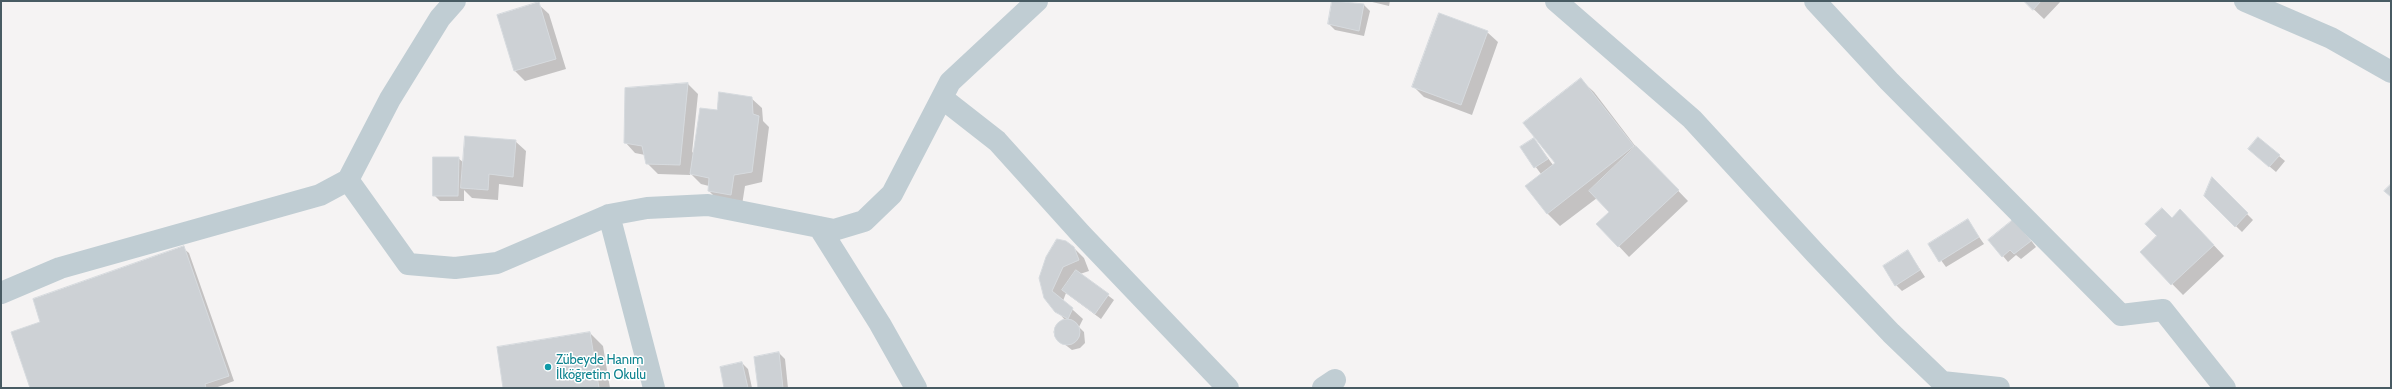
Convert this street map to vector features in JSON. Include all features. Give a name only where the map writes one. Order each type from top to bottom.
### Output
[{"type":"street","points":[[1,293],[60,268],[320,195],[348,180],[390,99],[440,18],[456,1]]},
{"type":"street","points":[[348,180],[408,264],[455,268],[497,263],[609,215],[647,208],[708,205],[834,230],[864,221],[892,194],[950,82],[1037,1]]},
{"type":"street","points":[[1556,1],[1692,119],[1826,265],[1942,382],[1999,388]]},
{"type":"street","points":[[1815,1],[1889,81],[2121,315],[2163,310],[2225,388]]},
{"type":"street","points":[[2245,1],[2331,38],[2391,72]]},
{"type":"street","points":[[942,98],[997,141],[1081,234],[1228,388]]},
{"type":"street","points":[[609,215],[654,388]]},
{"type":"street","points":[[819,227],[880,324],[916,388]]},
{"type":"building","points":[[1332,1],[1364,4],[1359,31],[1328,24]]},
{"type":"building","points":[[2024,1],[2041,1],[2033,10]]},
{"type":"building","points":[[539,2],[556,59],[514,71],[497,15]]},
{"type":"building","points":[[1439,13],[1488,31],[1461,105],[1412,87]]},
{"type":"building","points":[[1581,78],[1634,146],[1547,214],[1525,186],[1555,163],[1523,123]]},
{"type":"building","points":[[688,83],[680,165],[646,164],[642,146],[624,143],[625,88]]},
{"type":"building","points":[[719,92],[752,97],[753,114],[759,116],[752,172],[734,175],[731,195],[708,191],[709,178],[690,174],[700,108],[717,110]]},
{"type":"building","points":[[465,136],[516,140],[513,177],[489,174],[488,190],[461,188]]},
{"type":"building","points":[[2258,137],[2280,155],[2269,167],[2248,149]]},
{"type":"building","points":[[1534,138],[1548,159],[1534,168],[1520,147]]},
{"type":"building","points":[[1636,146],[1679,190],[1618,247],[1596,224],[1609,212],[1589,191]]},
{"type":"building","points":[[433,157],[459,157],[458,196],[433,196]]},
{"type":"building","points":[[2212,177],[2248,213],[2235,227],[2204,196]]},
{"type":"building","points":[[2391,184],[2391,197],[2384,191]]},
{"type":"building","points":[[2162,208],[2172,218],[2180,209],[2214,245],[2171,285],[2140,252],[2157,236],[2145,224]]},
{"type":"building","points":[[1968,219],[1979,237],[1939,262],[1928,244]]},
{"type":"building","points":[[2014,219],[2031,241],[2014,254],[2010,250],[2002,257],[1988,240]]},
{"type":"building","points":[[1057,239],[1066,241],[1074,247],[1079,260],[1063,267],[1052,291],[1073,308],[1068,319],[1055,312],[1044,298],[1039,278],[1046,257]]},
{"type":"building","points":[[184,246],[229,376],[205,384],[206,388],[30,388],[11,332],[40,322],[33,299]]},
{"type":"building","points":[[1908,250],[1920,270],[1895,286],[1883,266]]},
{"type":"building","points":[[1076,270],[1109,294],[1095,314],[1062,290]]},
{"type":"building","points":[[1067,319],[1076,323],[1080,332],[1076,341],[1067,345],[1058,341],[1054,332],[1058,323]]},
{"type":"building","name":"Zübeyde Hanım İlköğretim Okulu","points":[[590,332],[599,388],[503,388],[497,347]]},
{"type":"building","points":[[779,352],[783,388],[758,388],[754,357]]},
{"type":"building","points":[[742,362],[748,388],[724,388],[720,367]]},
{"type":"place","name":"Zübeyde Hanım İlköğretim Okulu","points":[[548,367]]}]
